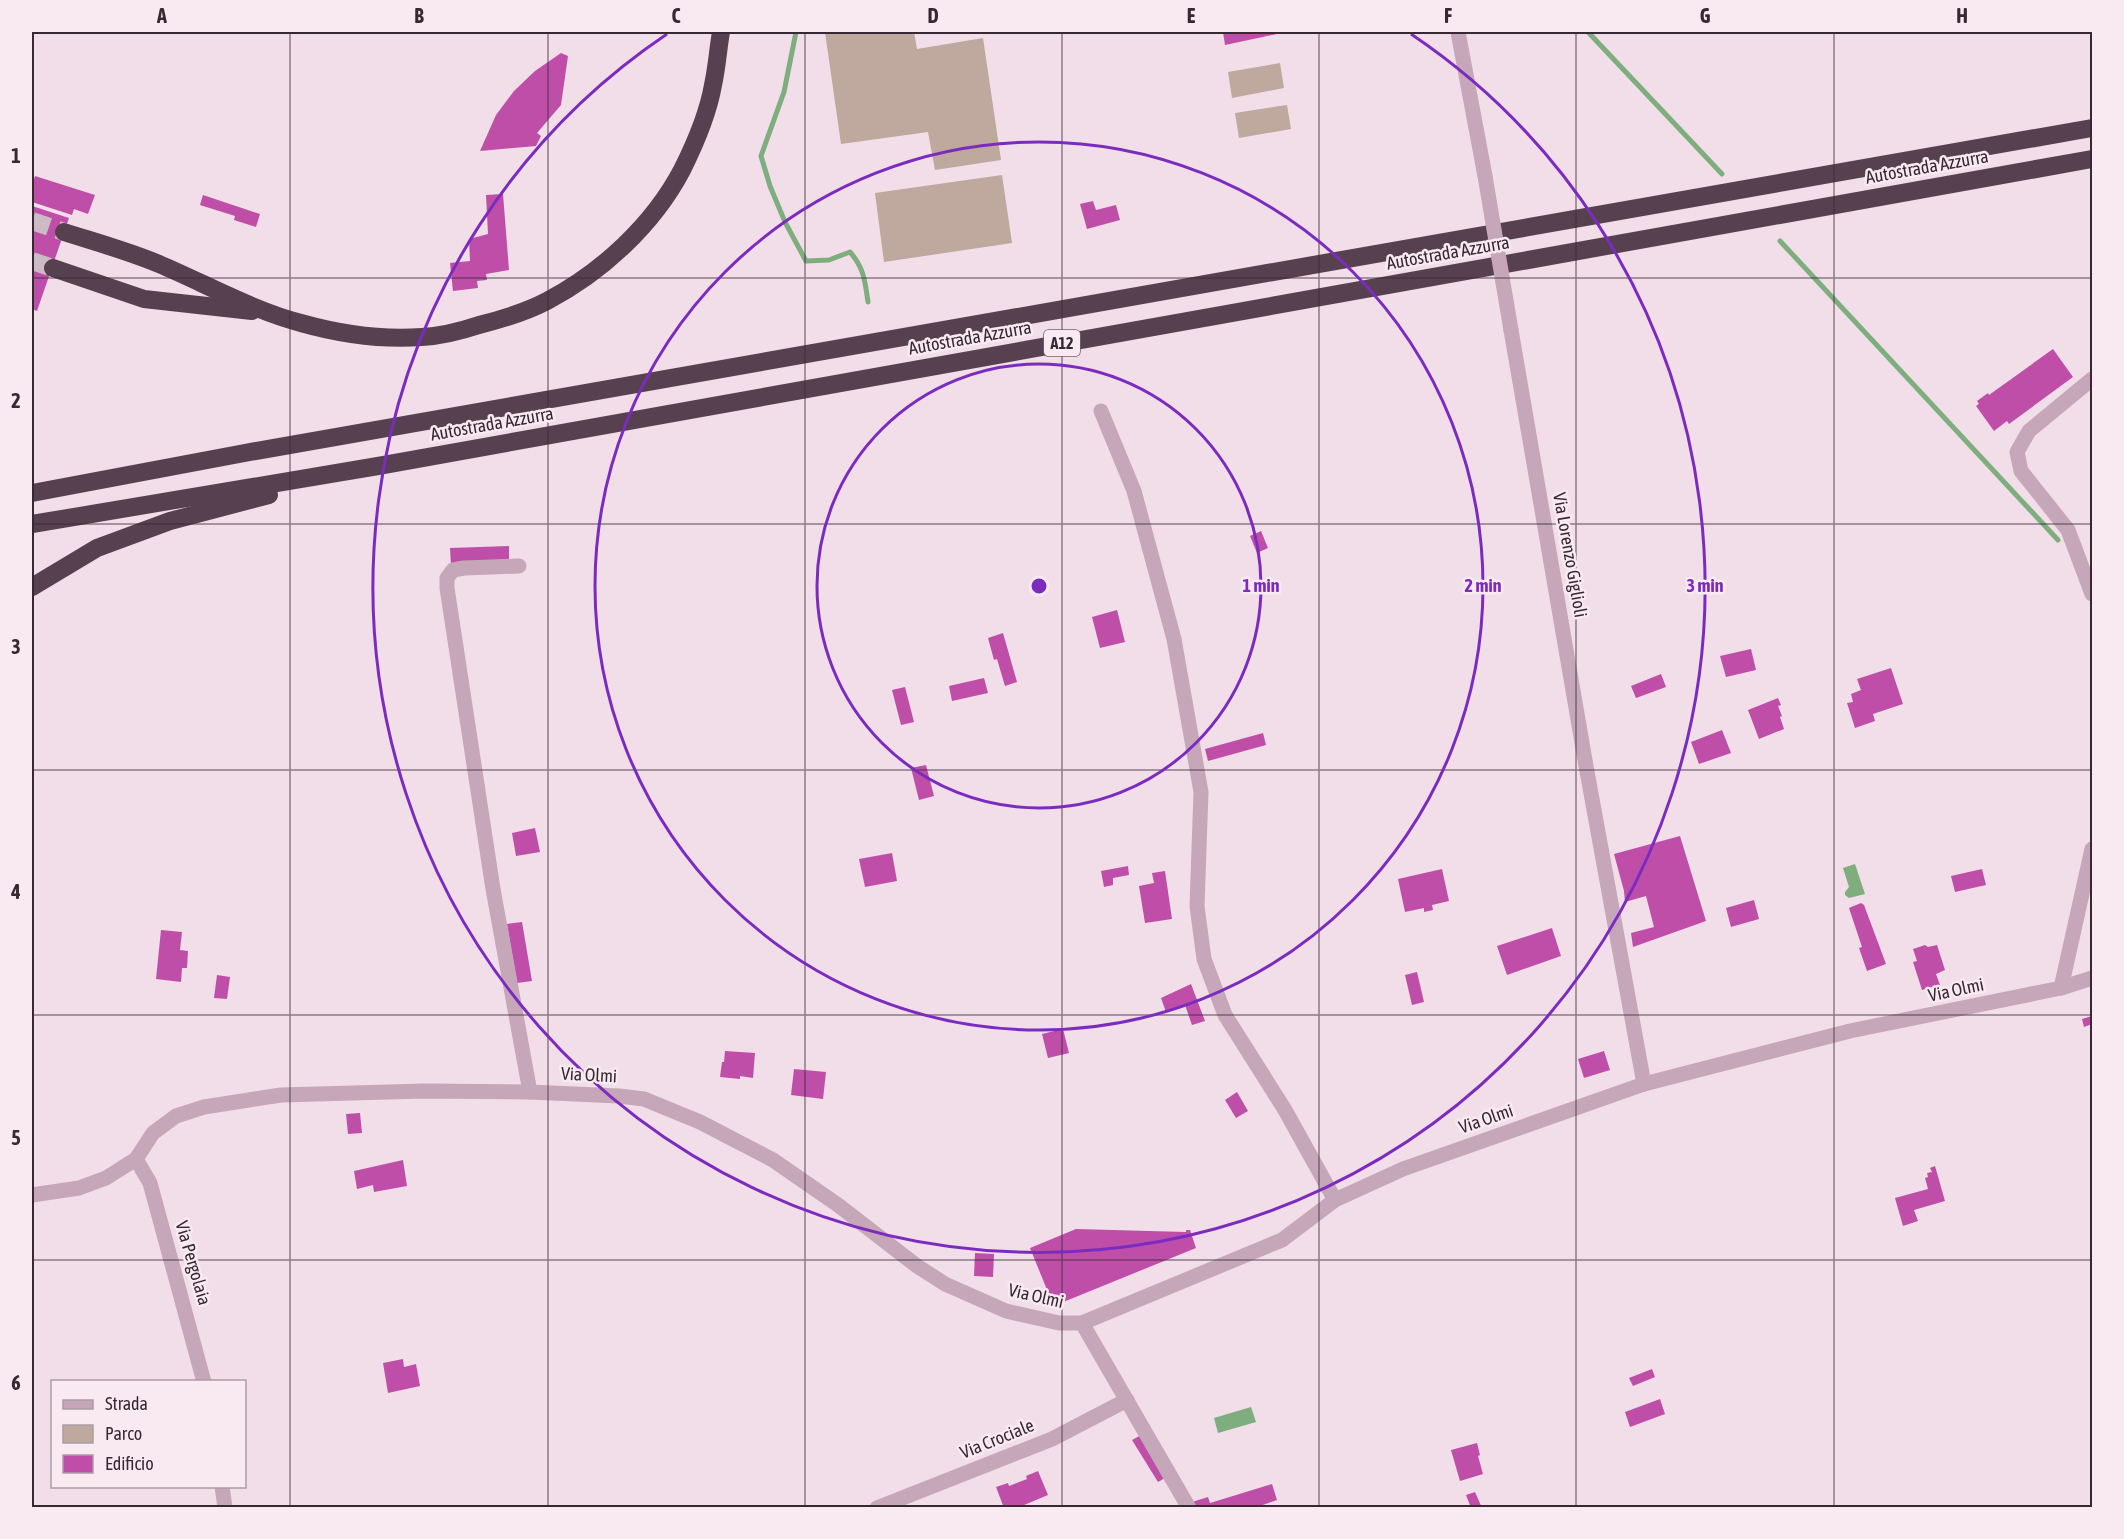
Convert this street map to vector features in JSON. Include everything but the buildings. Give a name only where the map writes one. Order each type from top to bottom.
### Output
[{"type":"highway","points":[[714,32],[717,51]]},
{"type":"highway","points":[[64,232],[156,262],[271,313],[300,323],[358,335],[388,338],[423,337],[454,333],[517,315],[572,287],[622,249],[664,199],[681,171],[705,116],[713,86],[721,32]]},
{"type":"highway","points":[[717,51],[728,32]]},
{"type":"highway","name":"Autostrada Azzurra","points":[[32,491],[57,489],[321,440],[2092,128]]},
{"type":"highway","name":"Autostrada Azzurra","points":[[32,524],[378,466],[2092,159]]},
{"type":"highway","points":[[52,268],[144,299],[271,313]]},
{"type":"highway","points":[[32,587],[97,548],[170,521],[378,466]]},
{"type":"street","name":"Via Lorenzo Giglioli","points":[[1458,32],[1644,1084]]},
{"type":"street","points":[[2092,379],[2029,431],[2017,452],[2020,471],[2067,530],[2092,594]]},
{"type":"street","points":[[1101,411],[1138,502],[1180,668],[1201,792],[1197,906],[1204,959],[1225,1015],[1285,1110],[1335,1200]]},
{"type":"street","points":[[519,566],[453,570],[447,578],[447,588],[494,889],[530,1092]]},
{"type":"street","points":[[2061,988],[2092,849]]},
{"type":"street","name":"Via Olmi","points":[[32,1195],[79,1188],[106,1178],[135,1159],[153,1133],[176,1116],[204,1107],[280,1095],[424,1091],[530,1092],[644,1099],[700,1122],[772,1160],[838,1205],[917,1266],[945,1284],[1006,1311],[1059,1323],[1082,1323],[1282,1240],[1335,1200],[1403,1169],[1644,1084],[1850,1031],[2061,988],[2092,978]]},
{"type":"street","name":"Via Pergolaia","points":[[135,1159],[150,1183],[203,1380]]},
{"type":"street","points":[[1082,1323],[1189,1508]]},
{"type":"street","name":"Via Crociale","points":[[877,1508],[1052,1438],[1127,1400]]},
{"type":"street","points":[[222,1488],[225,1508]]},
{"type":"green space","points":[[825,32],[914,32],[917,49],[983,38],[1001,160],[935,170],[928,132],[841,144]]},
{"type":"green space","points":[[1280,63],[1284,88],[1232,98],[1228,72]]},
{"type":"green space","points":[[1287,105],[1291,129],[1239,138],[1235,113]]},
{"type":"green space","points":[[1002,175],[1012,243],[884,262],[875,193]]},
{"type":"shaded area","points":[[1855,864],[1865,894],[1849,898],[1845,895],[1849,887],[1843,868]]},
{"type":"shaded area","points":[[1251,1407],[1256,1422],[1218,1433],[1214,1418]]},
{"type":"waterway","points":[[796,32],[784,92],[761,156],[785,222],[806,261],[829,260],[850,252],[861,269],[868,302]]},
{"type":"waterway","points":[[1588,32],[1722,174]]},
{"type":"waterway","points":[[1780,241],[2058,540]]},
{"type":"tunnel","points":[[32,221],[64,232]]},
{"type":"tunnel","points":[[32,261],[53,268]]}]
